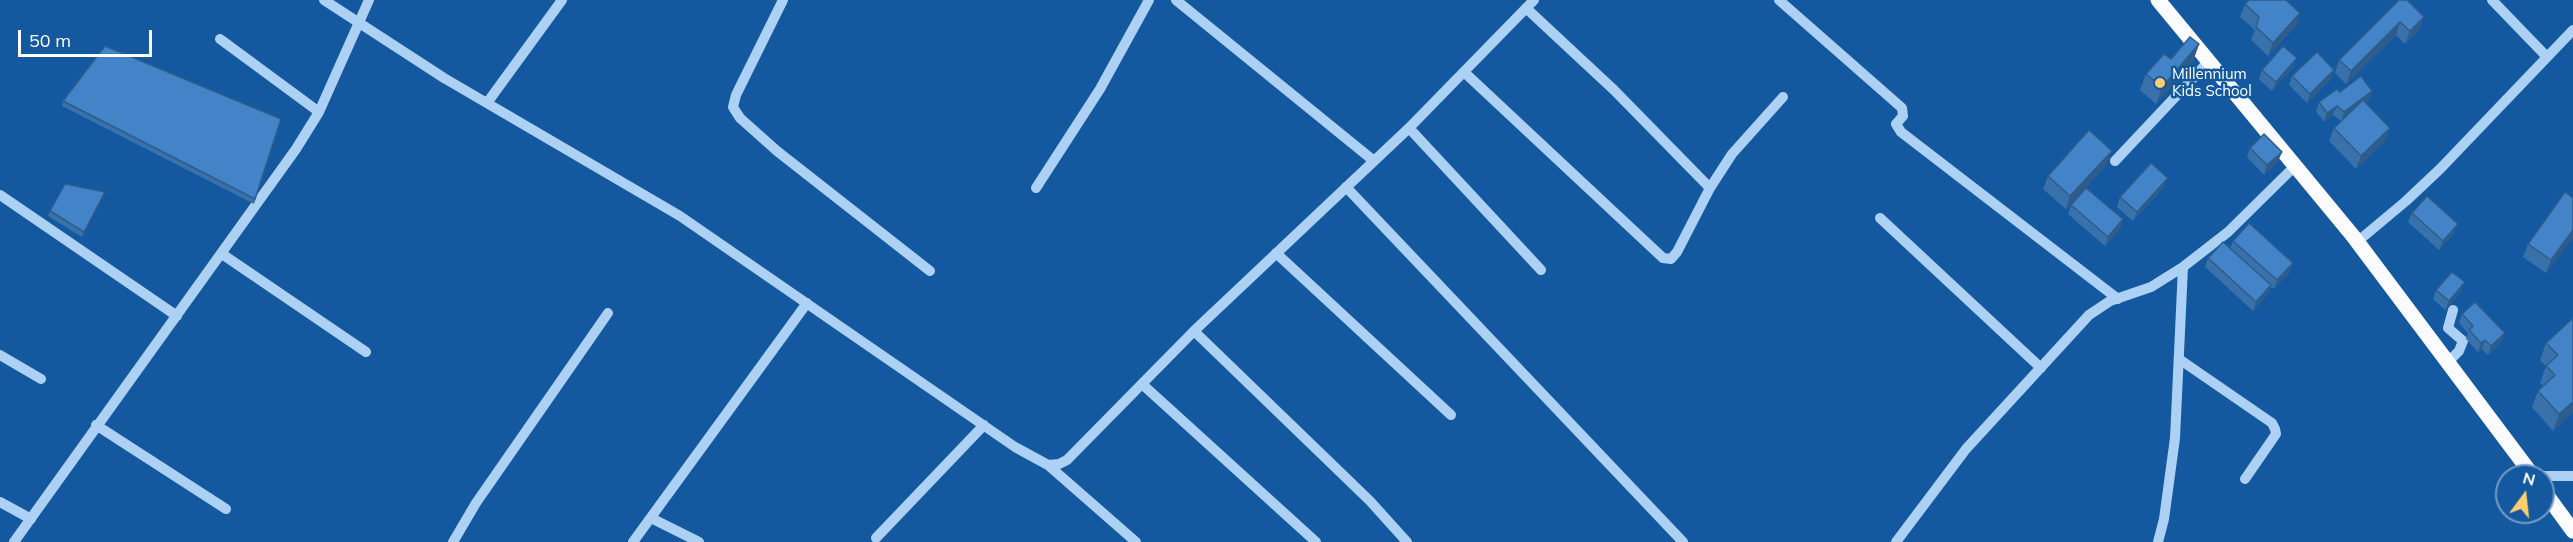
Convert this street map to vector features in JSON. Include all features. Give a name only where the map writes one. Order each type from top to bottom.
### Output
[{"type":"main road","points":[[2158,0],[2357,242],[2524,464]]},
{"type":"main road","points":[[2555,506],[2573,531]]},
{"type":"street","points":[[324,0],[357,23],[487,103],[680,216],[1015,447],[1048,465],[1136,542]]},
{"type":"street","points":[[14,542],[96,425],[222,254],[319,112],[369,0]]},
{"type":"street","points":[[487,103],[561,0]]},
{"type":"street","points":[[783,0],[736,94],[733,107],[740,118],[777,151],[930,271]]},
{"type":"street","points":[[1036,188],[1100,89],[1149,0]]},
{"type":"street","points":[[1176,0],[1374,161]]},
{"type":"street","points":[[1779,0],[1902,108],[1903,116],[1896,124],[1896,128],[2118,299]]},
{"type":"street","points":[[2492,0],[2547,57]]},
{"type":"street","points":[[1048,465],[1059,464],[1067,460],[1194,331],[1409,128],[1530,4],[1710,188]]},
{"type":"street","points":[[2357,242],[2440,169],[2573,30]]},
{"type":"street","points":[[220,39],[319,112]]},
{"type":"street","points":[[2115,161],[2209,61]]},
{"type":"street","points":[[1464,72],[1663,258],[1671,259],[1677,252],[1710,188],[1732,154],[1783,97]]},
{"type":"street","points":[[1409,128],[1541,270]]},
{"type":"street","points":[[1896,542],[1966,449],[2089,315],[2110,301],[2151,287],[2183,267],[2228,232],[2296,165]]},
{"type":"street","points":[[1346,187],[1683,542]]},
{"type":"street","points":[[0,195],[177,316]]},
{"type":"street","points":[[1880,218],[2040,368]]},
{"type":"street","points":[[1276,253],[1451,415]]},
{"type":"street","points":[[222,254],[366,352]]},
{"type":"street","points":[[2158,542],[2164,519],[2175,438],[2183,267]]},
{"type":"street","points":[[633,542],[807,303]]},
{"type":"street","points":[[2448,362],[2459,351],[2463,341],[2448,328],[2453,310]]},
{"type":"street","points":[[453,542],[489,484],[608,313]]},
{"type":"street","points":[[1194,331],[1370,501],[1407,542]]},
{"type":"street","points":[[0,355],[41,379]]},
{"type":"street","points":[[2179,358],[2272,423],[2276,429],[2276,434],[2245,479]]},
{"type":"street","points":[[1142,384],[1316,542]]},
{"type":"street","points":[[96,425],[226,509]]},
{"type":"street","points":[[876,538],[984,425]]},
{"type":"street","points":[[2555,476],[2573,476]]},
{"type":"street","points":[[0,502],[31,519]]},
{"type":"street","points":[[651,518],[699,542]]},
{"type":"building","points":[[2249,0],[2286,0],[2300,13],[2273,43],[2256,27],[2259,17],[2245,4]]},
{"type":"building","points":[[2399,0],[2407,0],[2424,17],[2410,31],[2400,22],[2351,71],[2339,60]]},
{"type":"building","points":[[2190,37],[2199,44],[2162,87],[2146,74],[2164,54],[2171,59]]},
{"type":"building","points":[[105,46],[281,119],[255,199],[63,101]]},
{"type":"building","points":[[2283,46],[2297,58],[2276,82],[2262,70]]},
{"type":"building","points":[[2317,52],[2334,70],[2310,94],[2292,76]]},
{"type":"building","points":[[2361,76],[2372,91],[2344,112],[2337,106],[2327,113],[2319,102],[2337,89],[2340,92]]},
{"type":"building","points":[[2363,100],[2390,128],[2361,156],[2334,128]]},
{"type":"building","points":[[2089,130],[2112,151],[2070,196],[2048,176]]},
{"type":"building","points":[[2264,134],[2282,152],[2267,165],[2250,148]]},
{"type":"building","points":[[2151,163],[2168,178],[2137,212],[2120,197]]},
{"type":"building","points":[[65,184],[105,192],[84,232],[50,211]]},
{"type":"building","points":[[2086,188],[2123,219],[2108,237],[2071,205]]},
{"type":"building","points":[[2565,192],[2573,198],[2573,230],[2551,260],[2528,244]]},
{"type":"building","points":[[2427,196],[2458,224],[2443,241],[2412,213]]},
{"type":"building","points":[[2249,223],[2293,263],[2277,280],[2233,241]]},
{"type":"building","points":[[2223,242],[2271,285],[2256,302],[2208,258]]},
{"type":"building","points":[[2452,272],[2465,282],[2449,301],[2436,290]]},
{"type":"building","points":[[2475,302],[2505,333],[2491,346],[2485,340],[2481,343],[2469,330],[2473,326],[2462,314]]},
{"type":"building","points":[[2573,318],[2573,402],[2559,414],[2538,391],[2555,375],[2546,366],[2558,355],[2546,343]]},
{"type":"place","name":"Millennium Kids School","points":[[2160,83]]}]
